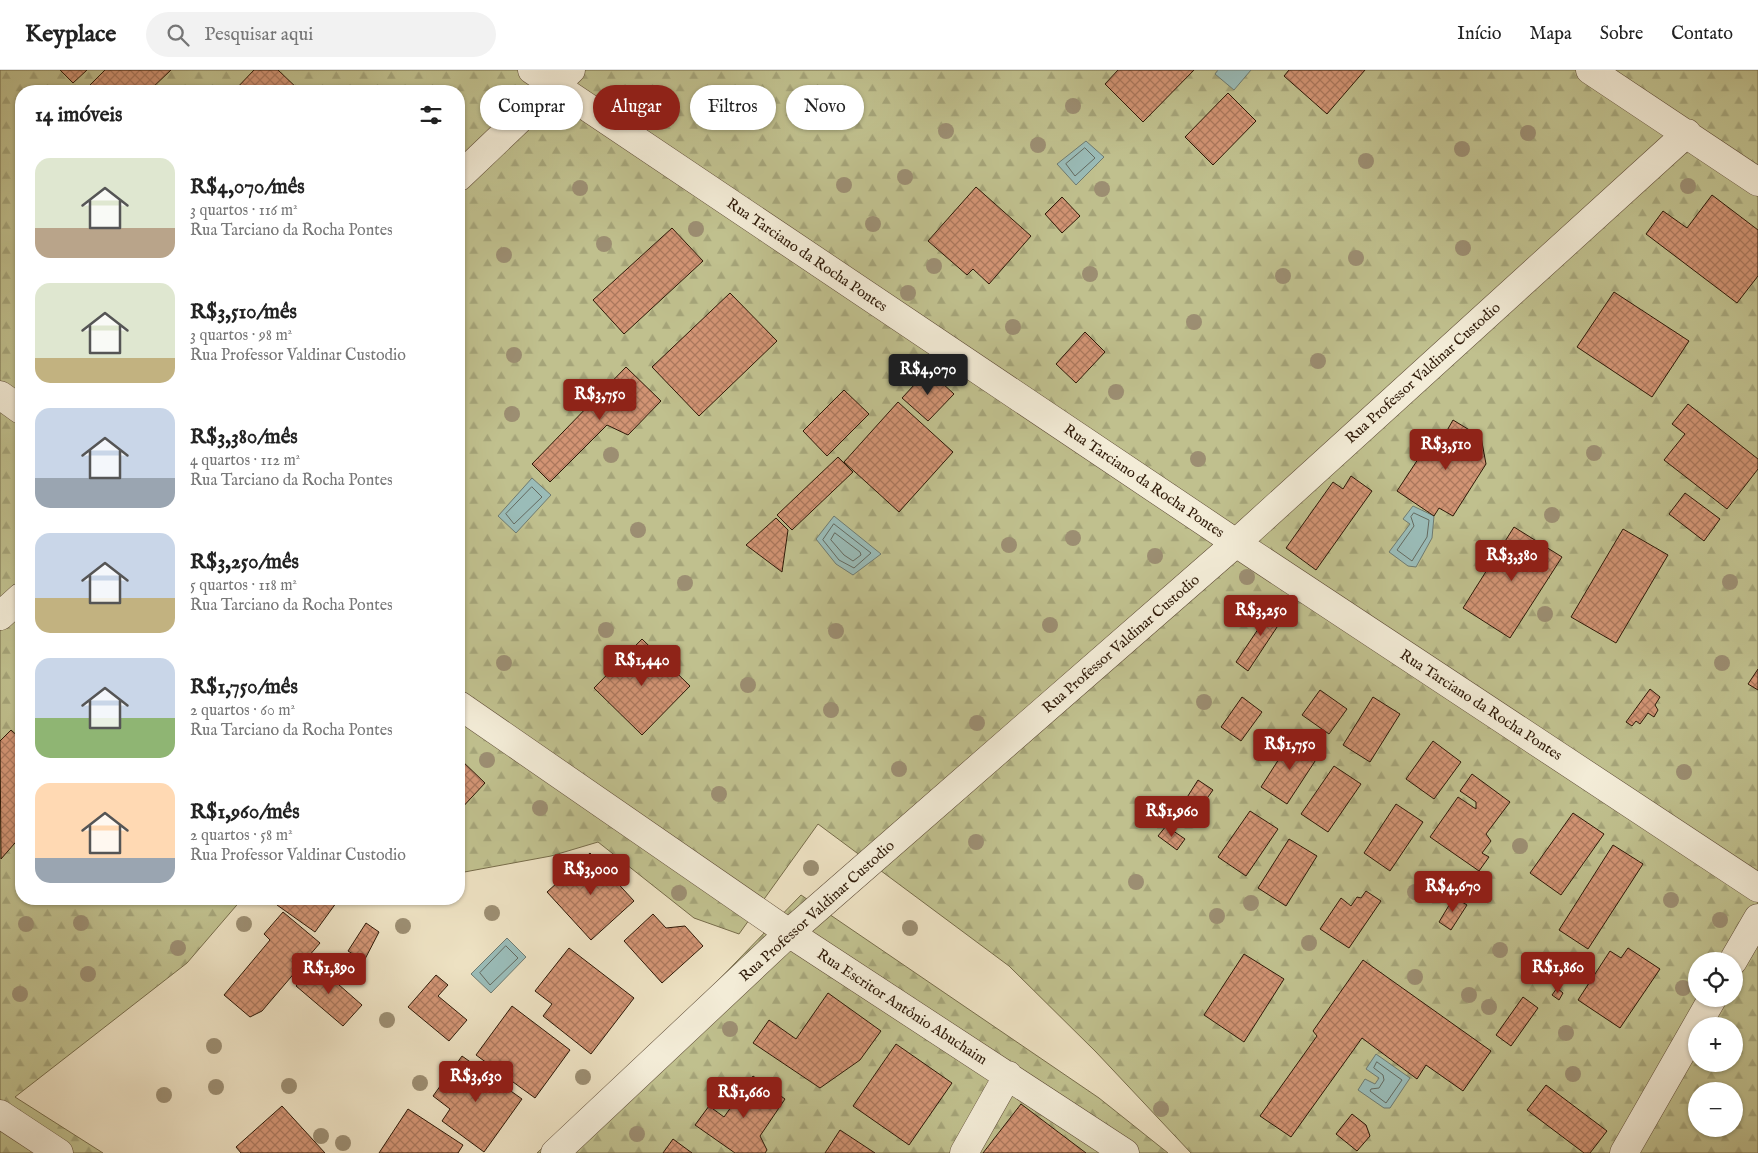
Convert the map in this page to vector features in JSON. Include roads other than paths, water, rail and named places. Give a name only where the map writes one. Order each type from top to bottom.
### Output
[{"type":"street","points":[[1590,70],[1758,182]]},
{"type":"street","points":[[465,170],[552,75]]},
{"type":"street","name":"Rua Tarciano da Rocha Pontes","points":[[552,75],[1236,543],[1758,888]]},
{"type":"street","name":"Rua Professor Valdinar Custodio","points":[[555,1153],[789,933],[1236,543],[1686,133]]},
{"type":"street","points":[[0,395],[15,406]]},
{"type":"street","points":[[0,616],[15,602]]},
{"type":"street","name":"Rua Escritor Antônio Abuchaim","points":[[465,709],[789,933],[1125,1153]]},
{"type":"street","points":[[1738,952],[1758,918]]},
{"type":"street","points":[[1624,1153],[1707,1007]]},
{"type":"street","points":[[964,1153],[1008,1075]]},
{"type":"street","points":[[0,1114],[59,1153]]},
{"type":"water","points":[[1218,70],[1251,70],[1234,90],[1215,74]]},
{"type":"water","points":[[1086,141],[1104,157],[1076,185],[1057,164]]},
{"type":"water","points":[[532,478],[551,495],[516,533],[498,516]]},
{"type":"water","points":[[1413,506],[1434,516],[1432,538],[1416,567],[1408,566],[1389,552],[1410,524],[1403,519]]},
{"type":"water","points":[[834,516],[881,554],[853,575],[836,564],[816,539]]},
{"type":"water","points":[[507,938],[526,957],[491,993],[471,974]]},
{"type":"water","points":[[1376,1054],[1410,1078],[1390,1108],[1384,1108],[1358,1090],[1365,1079],[1375,1084],[1379,1078],[1366,1069]]}]
